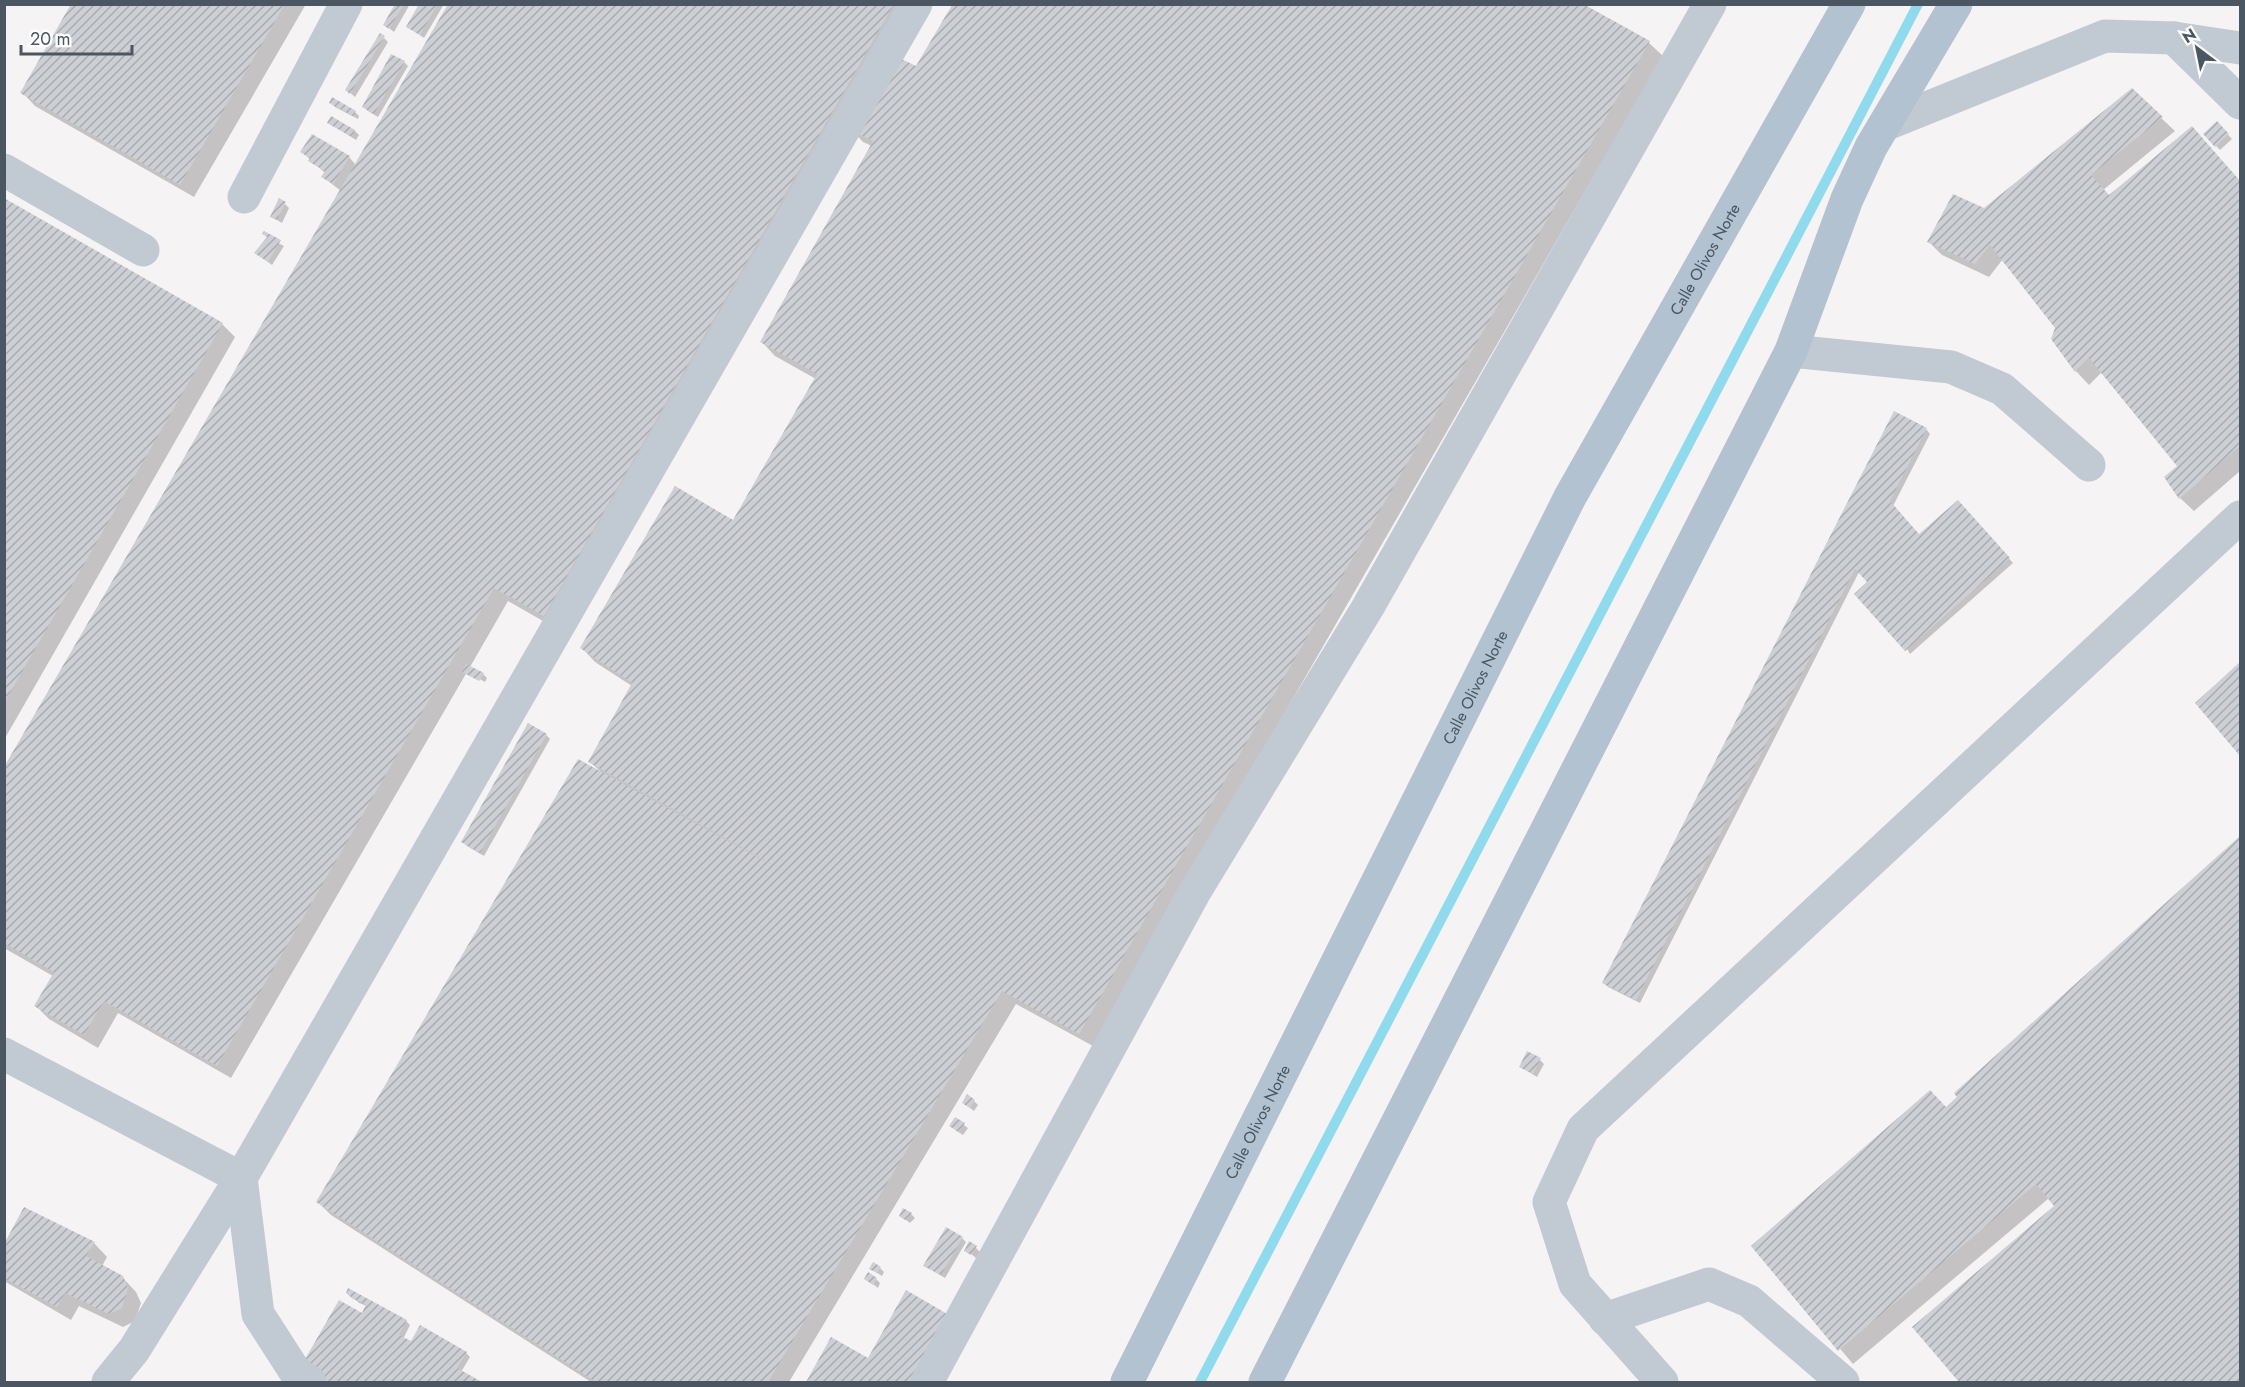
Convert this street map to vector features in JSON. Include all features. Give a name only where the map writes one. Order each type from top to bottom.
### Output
[{"type":"main road","name":"Calle Olivos Norte","points":[[1127,1383],[1570,497],[1849,4]]},
{"type":"main road","points":[[1265,1383],[1791,351],[1847,199],[1871,147],[1887,124],[1956,4]]},
{"type":"lane","points":[[244,197],[346,4]]},
{"type":"lane","points":[[108,1383],[134,1350],[241,1178],[916,4]]},
{"type":"lane","points":[[927,1383],[1194,893],[1368,607],[1710,4]]},
{"type":"lane","points":[[1887,124],[2105,36],[2174,38],[2241,48]]},
{"type":"lane","points":[[2174,38],[2241,103]]},
{"type":"lane","points":[[4,170],[143,250]]},
{"type":"lane","points":[[1791,351],[1951,367],[2002,389],[2089,465]]},
{"type":"lane","points":[[1662,1383],[1575,1284],[1549,1202],[1583,1129],[2241,517]]},
{"type":"lane","points":[[4,1054],[241,1178]]},
{"type":"lane","points":[[241,1178],[258,1314],[296,1373],[310,1383]]},
{"type":"lane","points":[[1605,1319],[1709,1284],[1749,1301],[1843,1383]]},
{"type":"building","points":[[71,4],[285,4],[180,185],[20,93]]},
{"type":"building","points":[[395,4],[404,4],[389,29],[383,25]]},
{"type":"building","points":[[419,4],[438,4],[420,35],[406,27]]},
{"type":"building","points":[[448,4],[894,4],[544,616],[494,588],[217,1066],[104,1001],[84,1035],[34,1006],[54,972],[4,943],[4,767]]},
{"type":"building","points":[[952,5],[1585,5],[1650,41],[1079,1034],[1002,991],[768,1382],[596,1382],[316,1202],[578,759],[822,892],[588,762],[632,683],[580,648],[675,486],[733,520],[817,374],[760,342],[873,141],[848,129],[889,53],[916,66]]},
{"type":"building","points":[[380,33],[385,36],[350,94],[345,90]]},
{"type":"building","points":[[391,54],[405,61],[374,114],[362,107]]},
{"type":"building","points":[[2132,88],[2163,117],[2091,175],[2109,195],[2192,126],[2240,181],[2240,446],[2179,499],[2164,477],[2177,466],[2089,358],[2075,372],[2051,339],[2055,328],[1990,245],[1975,264],[1927,242],[1953,194],[1984,208]]},
{"type":"building","points":[[332,97],[356,111],[353,116],[329,103]]},
{"type":"building","points":[[331,116],[355,130],[352,137],[327,123]]},
{"type":"building","points":[[2217,121],[2229,134],[2215,147],[2203,134]]},
{"type":"building","points":[[312,134],[350,156],[333,184],[321,177],[325,171],[308,161],[310,158],[300,152]]},
{"type":"building","points":[[4,198],[223,323],[4,703]]},
{"type":"building","points":[[279,198],[286,202],[277,220],[270,217]]},
{"type":"building","points":[[264,231],[281,240],[268,262],[254,253],[267,237],[262,234]]},
{"type":"building","points":[[1894,411],[1927,428],[1890,501],[1919,534],[1958,500],[2010,558],[1905,651],[1854,594],[1867,582],[1855,569],[1636,1000],[1602,983]]},
{"type":"building","points":[[2240,662],[2240,756],[2195,703]]},
{"type":"building","points":[[466,664],[484,673],[479,681],[462,672]]},
{"type":"building","points":[[528,723],[547,734],[480,853],[461,842]]},
{"type":"building","points":[[2240,836],[2240,1382],[1959,1382],[1912,1327],[2054,1206],[2036,1184],[1838,1351],[1751,1246],[1930,1090],[1946,1107],[1957,1097],[1954,1093]]},
{"type":"building","points":[[1527,1051],[1541,1058],[1533,1074],[1519,1067]]},
{"type":"building","points":[[967,1094],[975,1100],[970,1108],[962,1103]]},
{"type":"building","points":[[955,1117],[965,1123],[959,1132],[949,1126]]},
{"type":"building","points":[[24,1207],[95,1242],[86,1256],[123,1276],[128,1288],[122,1308],[109,1314],[65,1293],[57,1307],[4,1278],[4,1244]]},
{"type":"building","points":[[903,1208],[912,1213],[905,1220],[899,1216]]},
{"type":"building","points":[[946,1227],[963,1237],[941,1275],[923,1266]]},
{"type":"building","points":[[969,1241],[977,1246],[971,1255],[964,1251]]},
{"type":"building","points":[[873,1262],[881,1267],[877,1273],[869,1269]]},
{"type":"building","points":[[868,1272],[877,1278],[873,1285],[864,1279]]},
{"type":"building","points":[[348,1288],[407,1320],[399,1335],[411,1341],[420,1325],[467,1352],[457,1368],[482,1382],[292,1382],[339,1300],[362,1313],[366,1304],[353,1299],[346,1293]]},
{"type":"building","points":[[906,1290],[956,1319],[920,1382],[806,1382],[831,1337],[868,1358]]},
{"type":"waterway","points":[[1200,1382],[1918,4]]}]
